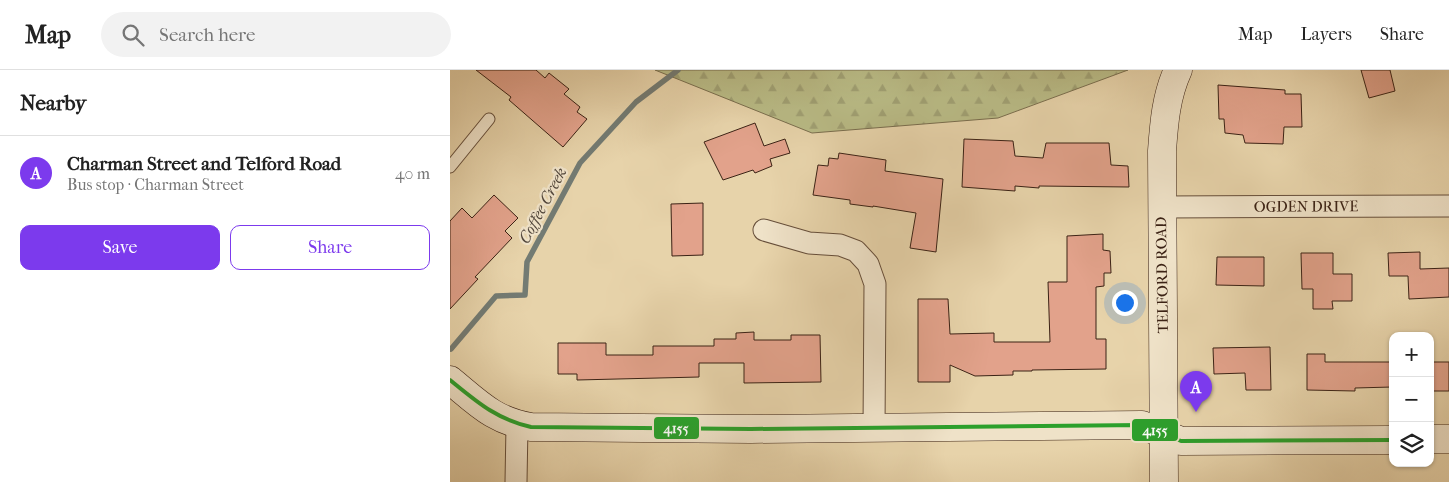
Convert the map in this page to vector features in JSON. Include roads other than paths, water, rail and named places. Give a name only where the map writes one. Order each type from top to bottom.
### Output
[{"type":"street","name":"TELFORD ROAD","points":[[1164,482],[1162,151],[1169,93],[1178,70]]},
{"type":"street","name":"OGDEN DRIVE","points":[[1162,207],[1449,206]]},
{"type":"street","points":[[764,230],[809,242],[840,245],[856,251],[868,264],[874,284],[874,429]]},
{"type":"street","points":[[450,380],[486,409],[508,422],[554,428],[874,429],[1142,426],[1181,441],[1389,440]]},
{"type":"street","points":[[516,482],[517,424]]},
{"type":"street","points":[[1434,439],[1449,439]]},
{"type":"lane","points":[[450,167],[489,118]]},
{"type":"waterway","name":"Coffee Creek","points":[[451,349],[496,296],[525,295],[527,262],[580,163],[636,102],[678,70]]},
{"type":"place","name":"Charman Street and Telford Road","points":[[1196,412]]}]
